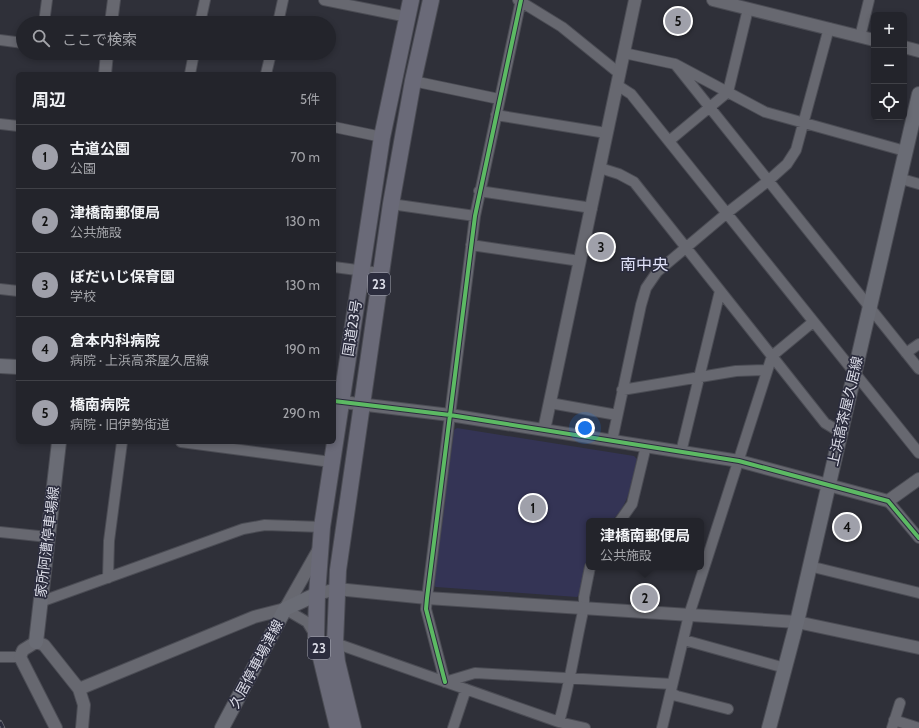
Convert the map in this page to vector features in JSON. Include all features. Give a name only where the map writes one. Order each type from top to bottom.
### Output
[{"type":"highway","name":"国道23号","points":[[336,411],[382,137],[412,0]]},
{"type":"highway","name":"国道23号","points":[[353,728],[337,662],[335,643],[337,589],[361,404],[391,204],[431,0]]},
{"type":"highway","name":"国道23号","points":[[333,444],[320,547],[316,637],[338,728]]},
{"type":"main road","name":"上浜高茶屋久居線","points":[[769,728],[797,622],[898,178],[919,94]]},
{"type":"main road","points":[[0,366],[16,367]]},
{"type":"main road","name":"家所阿漕停車場線","points":[[36,642],[60,444]]},
{"type":"main road","name":"久居停車場津線","points":[[222,728],[285,609],[317,594]]},
{"type":"street","points":[[45,16],[47,0]]},
{"type":"street","points":[[112,16],[114,0]]},
{"type":"street","points":[[202,16],[205,0]]},
{"type":"street","points":[[280,16],[283,0]]},
{"type":"street","points":[[324,0],[408,16]]},
{"type":"street","points":[[445,682],[426,609],[427,598],[475,216],[520,0],[562,27],[618,79],[919,454]]},
{"type":"street","points":[[544,430],[592,208],[606,134],[636,0]]},
{"type":"street","points":[[713,0],[744,5],[871,39]]},
{"type":"street","points":[[860,36],[869,0]]},
{"type":"street","points":[[669,141],[711,108],[728,92],[744,5]]},
{"type":"street","points":[[612,441],[622,390],[646,288],[657,272],[684,247],[768,181],[794,155],[829,28]]},
{"type":"street","points":[[0,40],[16,42]]},
{"type":"street","points":[[907,48],[919,51]]},
{"type":"street","points":[[624,53],[675,64],[765,112],[905,151]]},
{"type":"street","points":[[105,72],[106,60]]},
{"type":"street","points":[[190,72],[193,60]]},
{"type":"street","points":[[266,72],[269,60]]},
{"type":"street","points":[[675,64],[868,308],[919,369]]},
{"type":"street","points":[[414,81],[499,99]]},
{"type":"street","points":[[496,115],[606,134]]},
{"type":"street","points":[[0,124],[16,126]]},
{"type":"street","points":[[336,127],[382,137]]},
{"type":"street","points":[[600,168],[619,174],[634,182],[825,423],[840,432]]},
{"type":"street","points":[[898,178],[919,184]]},
{"type":"street","points":[[479,191],[592,208]]},
{"type":"street","points":[[391,204],[475,216]]},
{"type":"street","points":[[471,244],[580,261]]},
{"type":"street","points":[[336,267],[380,273]]},
{"type":"street","points":[[0,289],[16,292]]},
{"type":"street","points":[[681,452],[720,290]]},
{"type":"street","points":[[704,569],[772,356],[813,322]]},
{"type":"street","points":[[906,353],[919,344]]},
{"type":"street","points":[[622,390],[736,371],[767,370]]},
{"type":"street","points":[[337,401],[450,415],[739,461],[827,486],[888,501],[919,538]]},
{"type":"street","points":[[550,404],[617,415]]},
{"type":"street","points":[[108,578],[109,541],[122,444]]},
{"type":"street","points":[[197,444],[331,462]]},
{"type":"street","points":[[622,518],[632,504],[646,446]]},
{"type":"street","points":[[888,501],[919,479]]},
{"type":"street","points":[[40,602],[243,529],[265,525],[322,527]]},
{"type":"street","points":[[0,532],[48,537]]},
{"type":"street","points":[[285,609],[320,547]]},
{"type":"street","points":[[809,566],[919,593]]},
{"type":"street","points":[[559,722],[569,686],[569,679],[584,608],[584,597],[589,570]]},
{"type":"street","points":[[662,728],[689,615],[704,570]]},
{"type":"street","points":[[317,594],[337,589],[427,598],[797,622],[919,648]]},
{"type":"street","points":[[79,689],[254,617],[285,609],[307,622],[316,637]]},
{"type":"street","points":[[684,640],[785,668]]},
{"type":"street","points":[[20,657],[23,650],[36,642],[44,645],[79,689],[84,705],[82,728]]},
{"type":"street","points":[[335,643],[559,722],[585,728]]},
{"type":"street","points":[[0,657],[20,657]]},
{"type":"street","points":[[20,657],[56,728]]},
{"type":"street","points":[[445,682],[475,673],[569,679],[672,689],[677,696],[728,709]]},
{"type":"street","points":[[453,728],[466,689]]},
{"type":"street","points":[[900,703],[893,724],[919,728]]},
{"type":"shaded area","points":[[457,428],[634,456],[637,459],[629,493],[617,515],[614,518],[586,518],[586,561],[579,595],[577,597],[434,586],[454,430]]},
{"type":"railway","points":[[0,722],[3,728]]},
{"type":"cycle path","points":[[445,682],[426,609],[427,598],[475,216],[521,0]]},
{"type":"cycle path","points":[[336,401],[450,415],[739,461],[888,501],[919,538]]},
{"type":"place","name":"橋南病院","points":[[678,21]]},
{"type":"place","name":"ぼだいじ保育園","points":[[601,247]]},
{"type":"place","name":"古道公園","points":[[533,508]]},
{"type":"place","name":"倉本内科病院","points":[[847,527]]},
{"type":"place","name":"津橋南郵便局","points":[[645,598]]},
{"type":"district","name":"南中央","points":[[644,264]]}]
